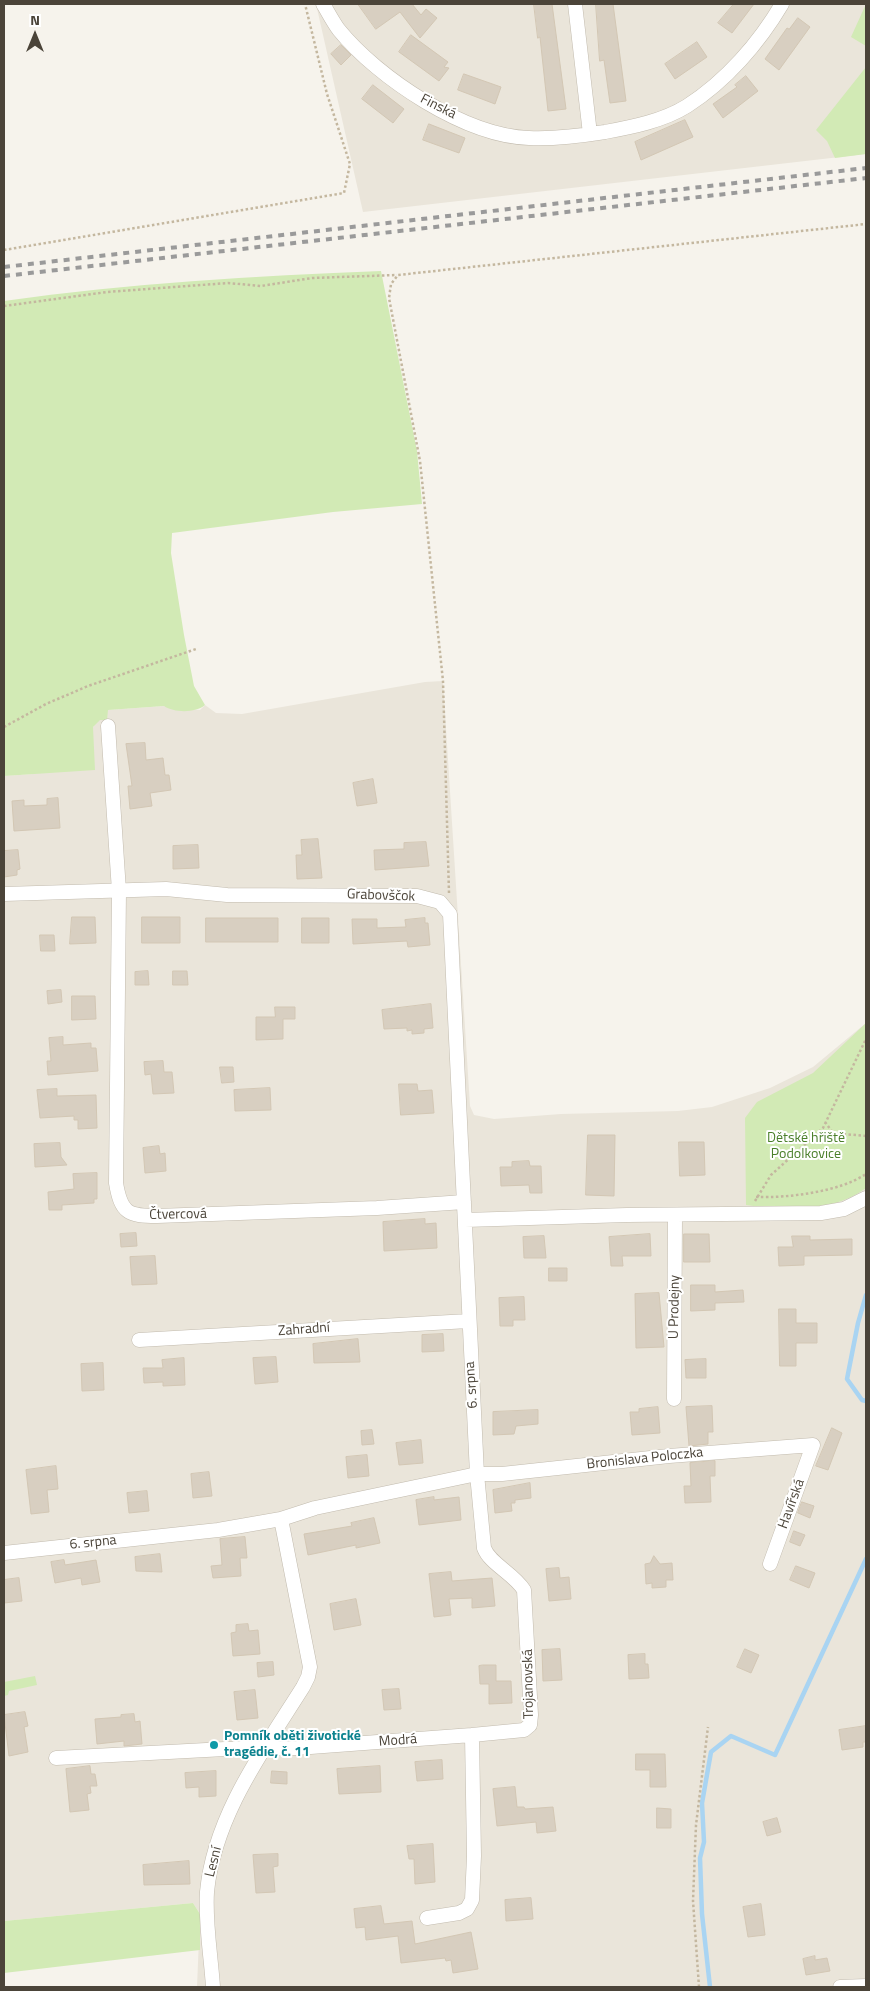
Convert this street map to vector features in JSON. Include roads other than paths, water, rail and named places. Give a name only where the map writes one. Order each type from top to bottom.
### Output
[{"type":"street","name":"Finská","points":[[323,4],[338,28],[367,60],[430,106],[487,130],[528,138],[590,134],[638,126],[687,106],[734,68],[770,25],[782,4]]},
{"type":"street","points":[[575,4],[590,134]]},
{"type":"street","points":[[108,726],[119,891]]},
{"type":"street","name":"Grabovščok","points":[[4,894],[166,889],[227,895],[417,896],[440,902],[450,914],[453,943],[453,988],[464,1202]]},
{"type":"street","name":"Čtvercová","points":[[119,891],[116,1183],[119,1200],[125,1209],[134,1216],[175,1216],[377,1208],[464,1202]]},
{"type":"street","points":[[464,1202],[465,1220],[821,1213],[844,1209],[866,1198]]},
{"type":"street","name":"U Prodejny","points":[[674,1399],[675,1215]]},
{"type":"street","name":"6. srpna","points":[[4,1553],[218,1530],[281,1518],[315,1508],[477,1474],[468,1321],[465,1220]]},
{"type":"street","name":"Zahradní","points":[[139,1340],[468,1321]]},
{"type":"street","name":"Bronislava Poloczka","points":[[477,1474],[502,1474],[700,1453],[813,1444]]},
{"type":"street","name":"Havířská","points":[[770,1564],[813,1444]]},
{"type":"street","name":"Trojanovská","points":[[472,1734],[524,1730],[530,1725],[531,1715],[524,1590],[517,1579],[487,1556],[484,1548],[477,1474]]},
{"type":"street","name":"Lesní","points":[[213,1987],[207,1892],[220,1837],[264,1747],[308,1677],[310,1667],[281,1518]]},
{"type":"street","points":[[427,1918],[459,1913],[467,1909],[472,1900],[474,1856],[472,1734]]},
{"type":"street","name":"Modrá","points":[[264,1747],[297,1748],[472,1734]]},
{"type":"street","points":[[56,1758],[264,1747]]},
{"type":"street","points":[[840,1987],[866,1986]]},
{"type":"waterway","points":[[866,1295],[858,1323],[847,1379],[862,1400],[866,1401]]},
{"type":"waterway","points":[[710,1987],[702,1914],[700,1858],[704,1842],[702,1803],[711,1752],[731,1736],[775,1755],[866,1559]]},
{"type":"railway","points":[[4,267],[866,168]]},
{"type":"railway","points":[[4,276],[866,178]]},
{"type":"place","name":"Pomník oběti životické tragédie, č. 11","points":[[214,1745]]},
{"type":"park label","name":"Dětské hřiště Podolkovice","points":[[806,1148]]}]
